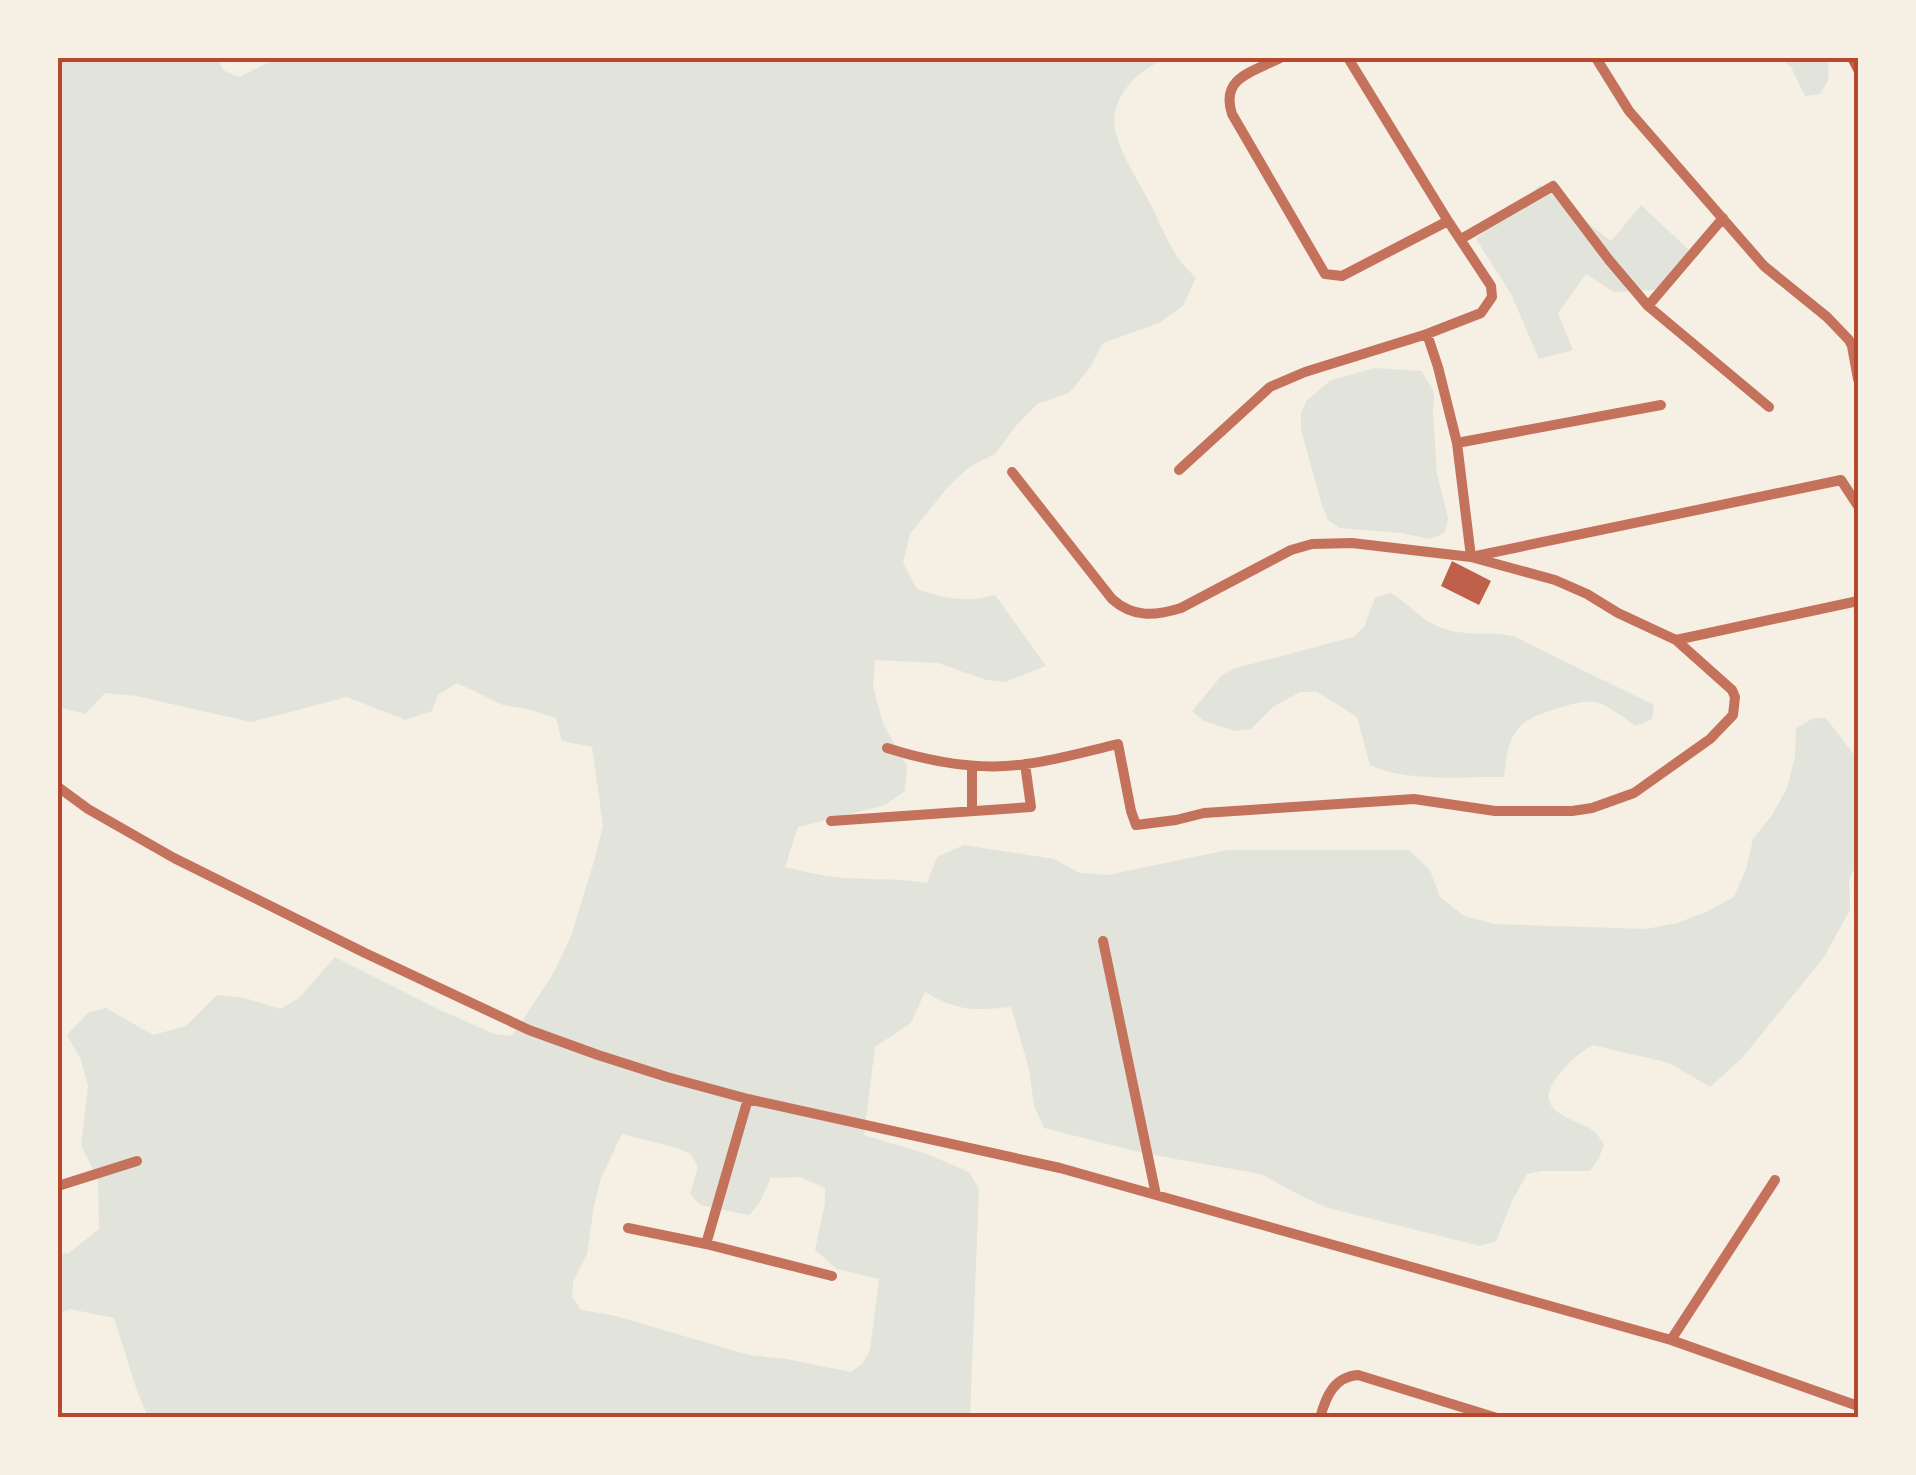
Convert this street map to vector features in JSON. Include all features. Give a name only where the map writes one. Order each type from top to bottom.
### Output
[{"type":"street","points":[[1280,58],[1234,83],[1228,96],[1229,106],[1325,274],[1342,276],[1448,221]]},
{"type":"street","points":[[1179,470],[1270,387],[1480,313],[1492,296],[1492,286],[1348,58]]},
{"type":"street","points":[[1596,58],[1629,110],[1764,266],[1849,340],[1858,379]]},
{"type":"street","points":[[1460,239],[1553,186],[1648,306],[1769,407]]},
{"type":"street","points":[[1648,306],[1724,218]]},
{"type":"street","points":[[1427,334],[1457,443],[1472,556]]},
{"type":"street","points":[[1457,443],[1660,405]]},
{"type":"street","points":[[887,748],[910,756],[972,766],[1025,764],[1118,744],[1136,825],[1204,813],[1414,799],[1496,811],[1572,811],[1634,793],[1710,739],[1733,714],[1732,690],[1676,640],[1555,580],[1472,556],[1352,543],[1312,544],[1281,555],[1181,608],[1139,614],[1120,607],[1112,599],[1012,472]]},
{"type":"street","points":[[1472,556],[1841,480],[1858,506]]},
{"type":"street","points":[[1676,640],[1858,601]]},
{"type":"street","points":[[830,821],[1031,807],[1025,764]]},
{"type":"street","points":[[972,766],[972,811]]},
{"type":"street","points":[[58,786],[88,809],[174,858],[418,979],[513,1023],[650,1072],[1060,1168],[1671,1340],[1858,1406]]},
{"type":"street","points":[[1103,941],[1156,1195]]},
{"type":"street","points":[[706,1244],[748,1098]]},
{"type":"street","points":[[58,1186],[136,1161]]},
{"type":"street","points":[[1671,1340],[1775,1180]]},
{"type":"street","points":[[628,1228],[832,1276]]},
{"type":"street","points":[[1320,1418],[1337,1382],[1358,1375],[1497,1418]]},
{"type":"shaded area","points":[[58,58],[218,58],[223,70],[239,77],[272,58],[1167,58],[1128,86],[1118,102],[1114,122],[1126,160],[1169,243],[1196,278],[1183,306],[1159,323],[1103,343],[1089,369],[1069,393],[1037,404],[995,454],[969,467],[947,488],[910,534],[903,563],[917,589],[956,599],[995,595],[1046,666],[1005,682],[986,680],[938,663],[875,660],[873,686],[883,724],[907,766],[905,791],[885,805],[798,827],[785,867],[832,877],[927,883],[937,857],[964,845],[1054,859],[1080,873],[1108,875],[1227,850],[1409,850],[1430,870],[1440,897],[1464,916],[1495,924],[1646,929],[1677,923],[1734,897],[1753,839],[1787,788],[1795,757],[1796,728],[1814,718],[1826,718],[1858,760],[1858,860],[1849,880],[1850,910],[1824,957],[1743,1057],[1710,1087],[1669,1063],[1593,1045],[1569,1063],[1550,1089],[1549,1099],[1559,1113],[1596,1133],[1604,1144],[1599,1158],[1590,1171],[1527,1174],[1496,1241],[1480,1246],[1328,1208],[1261,1174],[1147,1154],[1044,1128],[1034,1106],[1029,1069],[1011,1007],[966,1008],[925,992],[911,1023],[875,1047],[864,1135],[927,1154],[969,1172],[979,1189],[970,1417],[148,1417],[114,1318],[70,1309],[58,1314],[58,1254],[69,1253],[99,1229],[98,1180],[81,1145],[88,1086],[81,1060],[67,1035],[89,1012],[106,1008],[153,1035],[186,1026],[217,995],[245,998],[280,1009],[299,998],[335,957],[494,1034],[512,1036],[553,974],[571,936],[603,826],[592,747],[562,741],[556,718],[503,705],[457,683],[438,695],[432,711],[405,720],[347,697],[251,722],[136,696],[105,693],[85,714],[58,707]],"holes":[[[622,1134],[691,1154],[698,1167],[690,1194],[700,1205],[749,1215],[771,1178],[800,1177],[825,1188],[815,1250],[837,1269],[879,1279],[870,1350],[863,1363],[851,1372],[749,1355],[612,1315],[581,1310],[572,1297],[573,1282],[587,1254],[601,1178]]]},
{"type":"shaded area","points":[[1780,58],[1829,58],[1828,81],[1820,94],[1805,96],[1791,67]]},
{"type":"shaded area","points":[[1540,185],[1611,241],[1641,205],[1690,251],[1655,290],[1614,292],[1586,274],[1558,313],[1573,350],[1539,359],[1511,294],[1476,239]]},
{"type":"shaded area","points":[[1375,368],[1421,371],[1433,390],[1437,473],[1448,518],[1445,533],[1430,539],[1339,528],[1328,520],[1322,505],[1301,430],[1301,413],[1307,400],[1331,380]]},
{"type":"shaded area","points":[[1390,593],[1442,628],[1513,636],[1654,705],[1652,719],[1636,726],[1600,703],[1565,706],[1522,725],[1511,740],[1504,777],[1436,777],[1401,774],[1370,765],[1357,717],[1317,692],[1300,692],[1273,707],[1251,729],[1235,731],[1204,721],[1192,711],[1222,675],[1236,668],[1353,637],[1364,627],[1375,598]]},
{"type":"building","points":[[1858,58],[1858,80],[1847,59]]},
{"type":"building","points":[[1452,561],[1491,581],[1479,605],[1441,586]]}]
